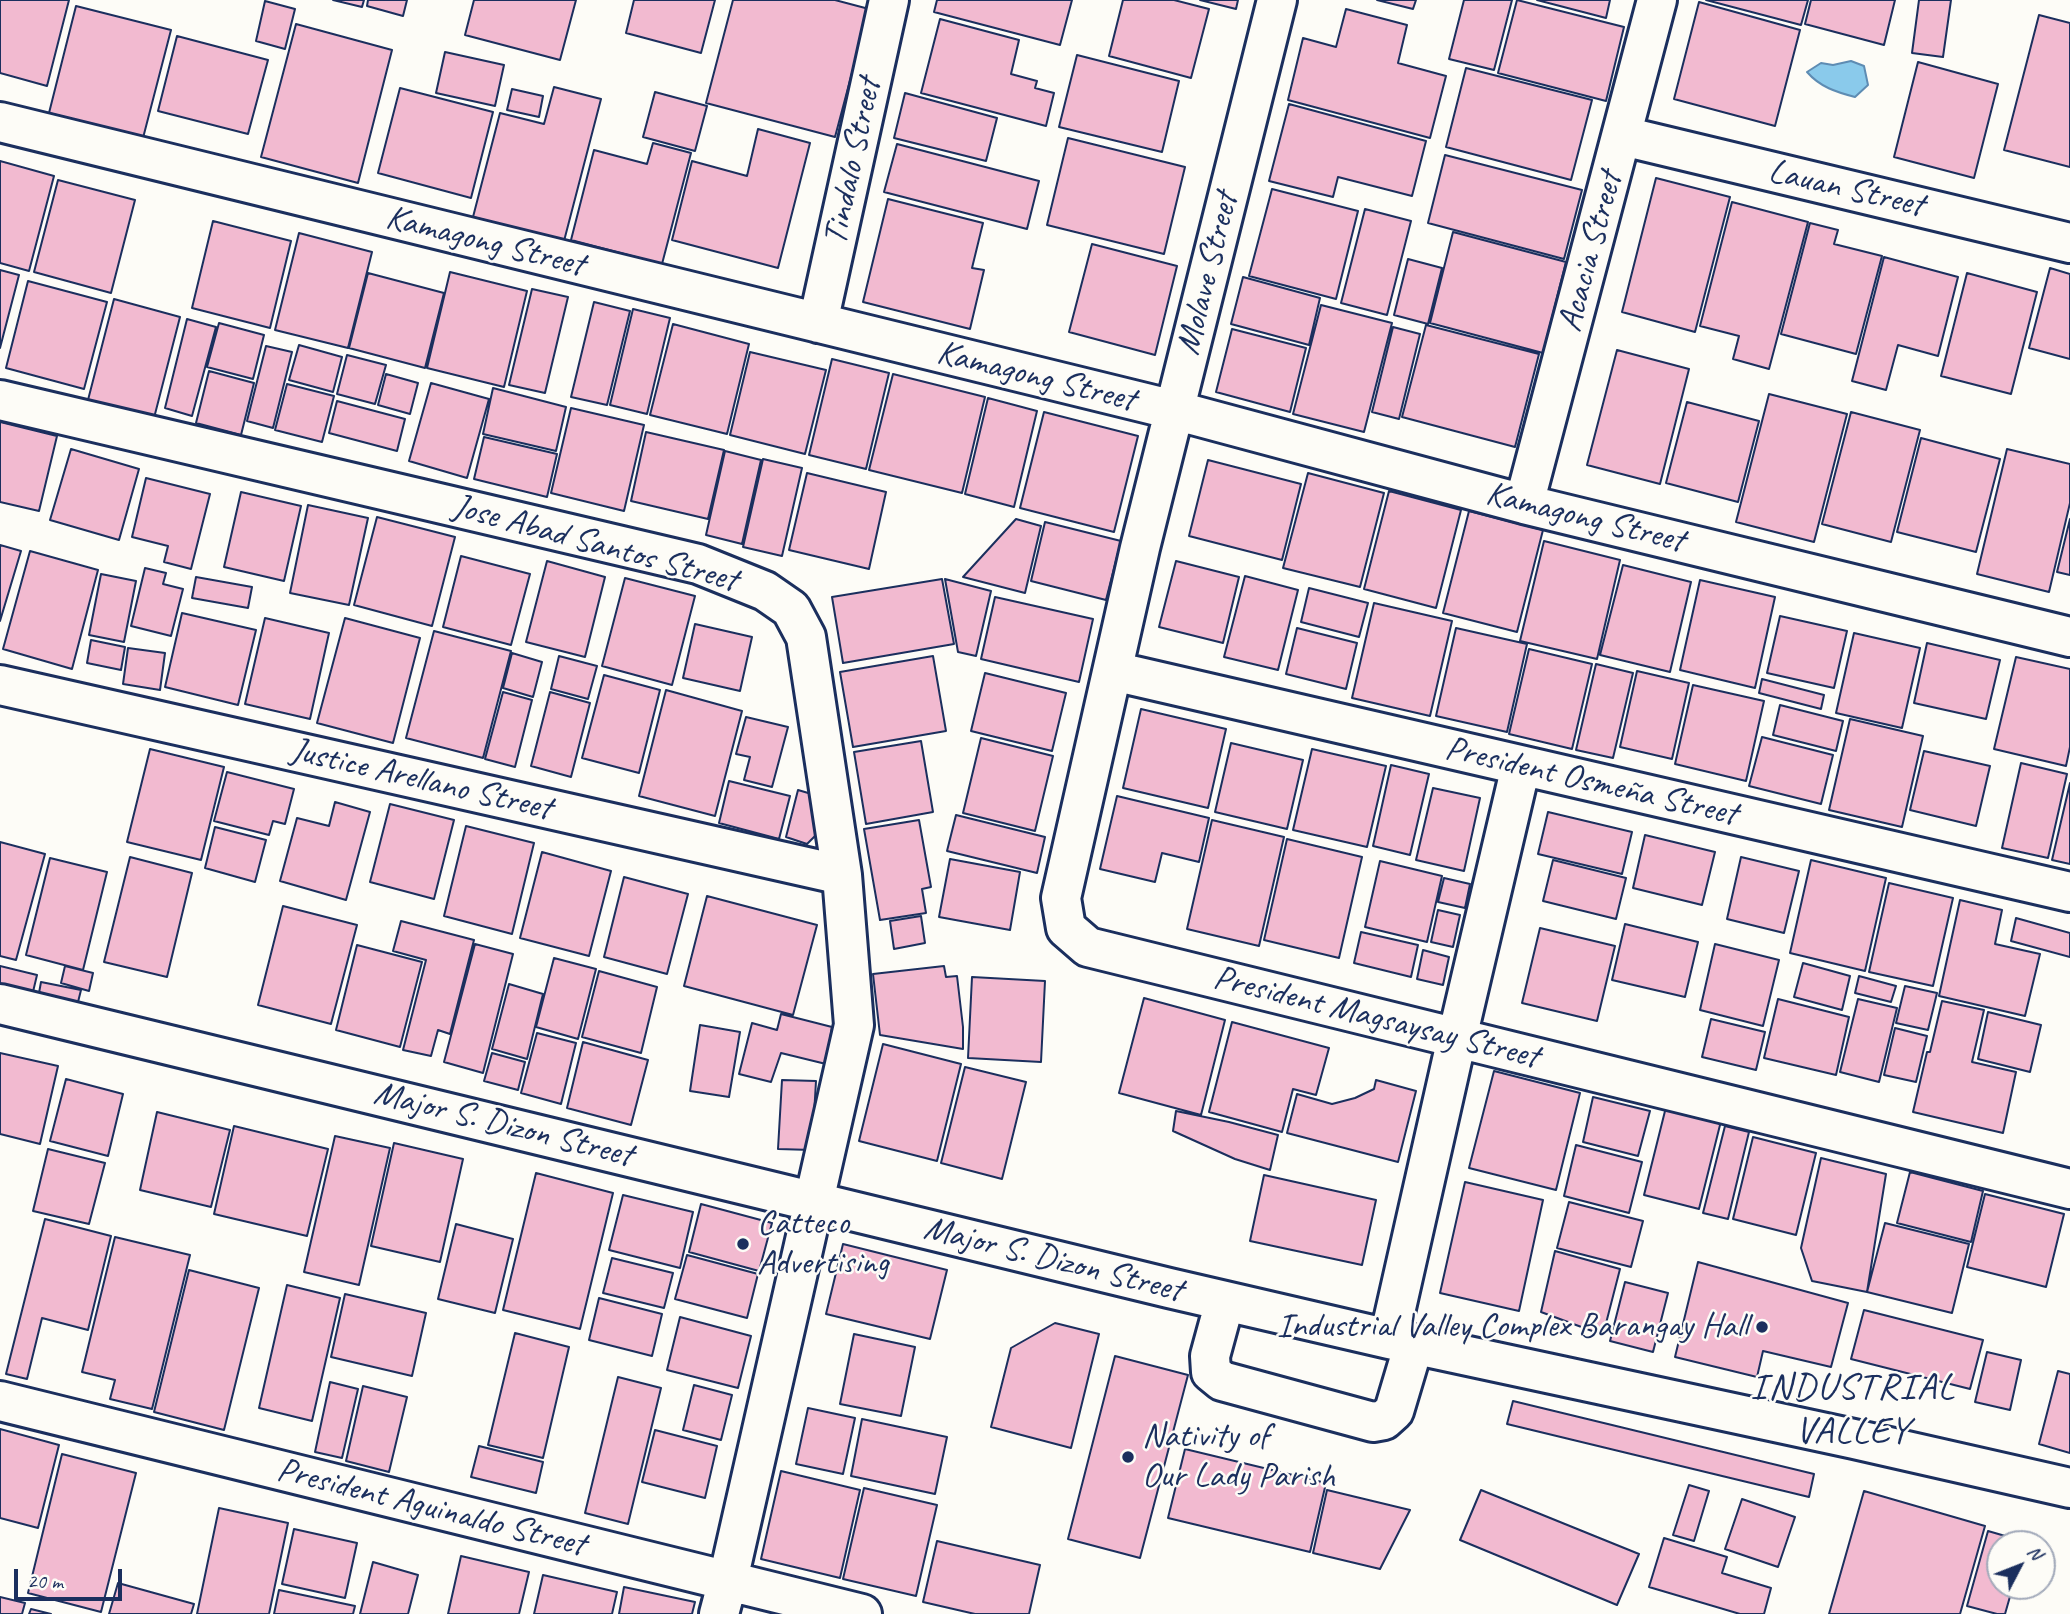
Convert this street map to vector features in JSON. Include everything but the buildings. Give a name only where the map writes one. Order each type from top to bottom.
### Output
[{"type":"street","name":"Tindalo Street","points":[[818,323],[889,0]]},
{"type":"street","name":"Molave Street","points":[[1140,548],[1277,0]]},
{"type":"street","name":"Acacia Street","points":[[1524,504],[1657,0]]},
{"type":"street","name":"Kamagong Street","points":[[0,122],[1174,410],[1524,504],[2070,636]]},
{"type":"street","name":"Lauan Street","points":[[1622,136],[2070,243]]},
{"type":"street","name":"Jose Abad Santos Street","points":[[0,400],[698,564],[765,591],[791,608],[806,637],[842,875],[854,1025],[724,1597]]},
{"type":"street","name":"President Magsaysay Street","points":[[1140,548],[1061,898],[1066,928],[1088,947],[2070,1189]]},
{"type":"street","name":"President Osmeña Street","points":[[1113,671],[2070,892]]},
{"type":"street","name":"Justice Arellano Street","points":[[0,684],[842,875]]},
{"type":"street","points":[[1225,1301],[1210,1356],[1211,1372],[1222,1381],[1373,1422],[1384,1420],[1394,1410],[1401,1341],[1457,1038],[1521,766]]},
{"type":"street","name":"Major S. Dizon Street","points":[[0,1004],[818,1186],[1225,1301],[2070,1488]]},
{"type":"street","name":"President Aguinaldo Street","points":[[0,1401],[638,1560],[724,1597],[862,1614]]},
{"type":"water","points":[[1851,61],[1864,66],[1868,85],[1855,97],[1817,82],[1807,72],[1821,63],[1833,65]]},
{"type":"place","name":"Catteco Advertising","points":[[743,1244]]},
{"type":"place","name":"Industrial Valley Complex Barangay Hall","points":[[1762,1327]]},
{"type":"place","name":"Nativity of Our Lady Parish","points":[[1128,1457]]},
{"type":"district","name":"INDUSTRIAL VALLEY","points":[[1853,1410]]}]
